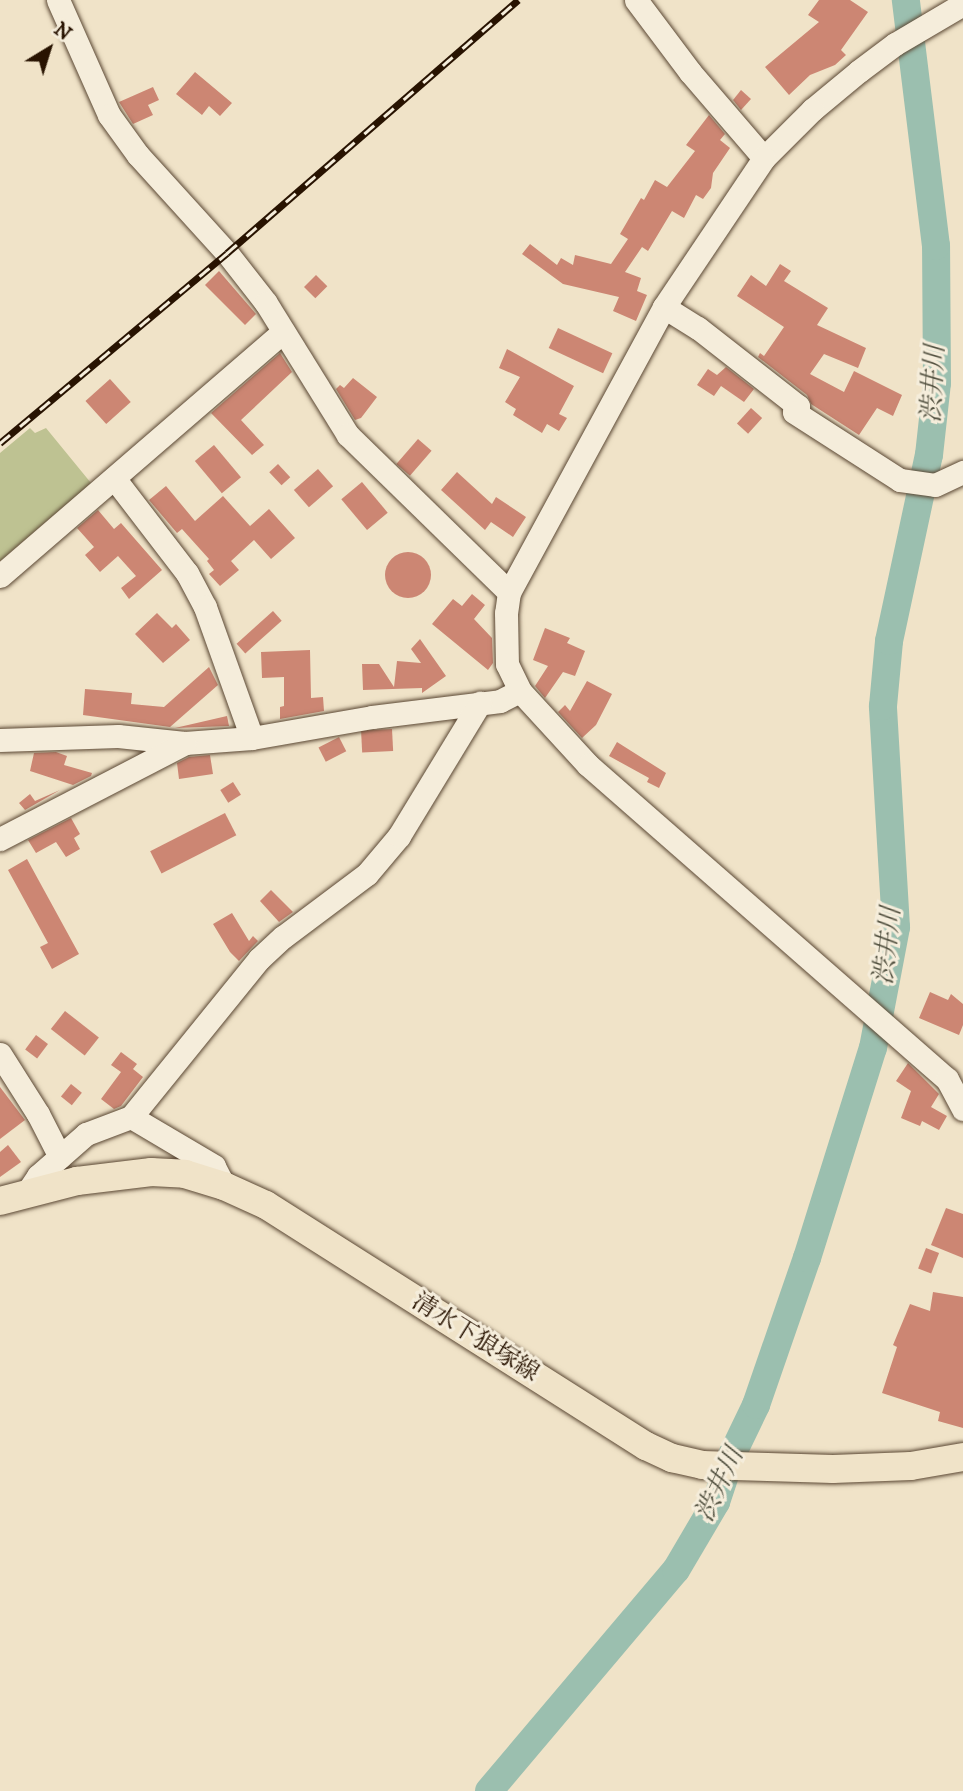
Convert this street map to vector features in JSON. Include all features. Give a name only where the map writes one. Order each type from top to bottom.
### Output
[{"type":"main road","name":"清水下狼塚線","points":[[13,1197],[77,1181],[151,1172],[185,1174],[224,1186],[266,1205],[646,1446],[672,1458],[729,1466],[911,1466],[963,1457]]},
{"type":"street","points":[[58,0],[109,115],[138,155],[227,253],[266,303],[348,435],[509,592]]},
{"type":"street","points":[[636,0],[690,72],[764,158]]},
{"type":"street","points":[[963,4],[895,44],[812,110],[764,158],[718,222],[664,307],[509,592],[506,613],[508,664],[520,691],[588,765],[947,1079],[963,1110]]},
{"type":"street","points":[[664,307],[698,328],[798,405],[794,412],[908,483],[935,485],[963,472]]},
{"type":"street","points":[[0,576],[283,332]]},
{"type":"street","points":[[114,478],[187,573],[205,607],[252,738]]},
{"type":"street","points":[[0,740],[118,736],[186,743],[252,738],[372,716],[500,701],[520,691]]},
{"type":"street","points":[[13,1197],[86,1134],[131,1117],[260,959],[283,937],[348,891],[375,865],[415,813],[480,704]]},
{"type":"street","points":[[0,839],[186,743]]},
{"type":"street","points":[[0,1054],[38,1114],[60,1157]]},
{"type":"street","points":[[131,1117],[214,1166],[224,1186]]},
{"type":"green space","points":[[30,428],[35,433],[46,428],[91,483],[0,561],[0,453]]},
{"type":"building","points":[[819,0],[850,0],[868,12],[841,50],[846,55],[835,65],[810,75],[789,95],[765,67],[819,22],[808,15]]},
{"type":"building","points":[[195,72],[232,103],[220,116],[209,106],[202,115],[176,94]]},
{"type":"building","points":[[153,87],[159,100],[148,105],[153,115],[133,124],[119,102]]},
{"type":"building","points":[[741,90],[751,99],[741,110],[733,100]]},
{"type":"building","points":[[709,115],[725,134],[720,140],[730,148],[713,173],[711,188],[703,199],[696,195],[684,218],[672,211],[648,251],[642,247],[625,272],[641,278],[637,291],[647,295],[636,321],[613,311],[619,297],[563,284],[522,254],[530,244],[557,265],[561,258],[573,265],[575,255],[611,264],[628,239],[620,234],[641,198],[644,200],[655,180],[667,187],[695,151],[686,145]]},
{"type":"building","points":[[780,264],[791,271],[784,281],[828,308],[817,325],[866,348],[858,368],[824,354],[810,374],[844,392],[854,371],[902,395],[893,416],[877,408],[859,435],[811,404],[807,395],[758,357],[760,353],[764,356],[784,327],[737,296],[751,275],[766,286]]},
{"type":"building","points":[[219,271],[256,314],[245,325],[205,285]]},
{"type":"building","points":[[316,275],[327,286],[315,298],[304,287]]},
{"type":"building","points":[[558,328],[612,353],[603,373],[549,348]]},
{"type":"building","points":[[507,349],[574,386],[559,414],[567,418],[559,431],[547,424],[542,433],[513,415],[516,409],[505,402],[520,377],[499,368]]},
{"type":"building","points":[[280,353],[292,372],[241,420],[264,445],[252,455],[211,413]]},
{"type":"building","points":[[726,367],[754,389],[744,402],[721,386],[714,396],[697,385],[708,369],[717,375]]},
{"type":"building","points":[[353,378],[377,397],[361,418],[355,420],[336,389],[340,385],[344,388]]},
{"type":"building","points":[[110,379],[131,402],[106,424],[85,401]]},
{"type":"building","points":[[751,408],[762,418],[748,434],[737,424]]},
{"type":"building","points":[[418,439],[432,451],[410,476],[396,464]]},
{"type":"building","points":[[214,445],[241,477],[222,493],[195,461]]},
{"type":"building","points":[[278,464],[290,477],[281,485],[269,472]]},
{"type":"building","points":[[318,469],[333,486],[309,507],[294,490]]},
{"type":"building","points":[[457,472],[492,504],[496,497],[526,517],[513,537],[491,522],[485,530],[441,490]]},
{"type":"building","points":[[362,482],[388,513],[367,530],[341,499]]},
{"type":"building","points":[[166,486],[195,521],[223,496],[250,526],[269,509],[295,538],[271,559],[254,540],[231,561],[239,570],[220,586],[209,574],[214,570],[207,561],[209,559],[182,529],[177,533],[149,500]]},
{"type":"building","points":[[98,510],[114,529],[121,523],[162,570],[129,599],[121,588],[136,576],[118,556],[100,572],[85,555],[94,547],[77,528]]},
{"type":"building","points":[[408,552],[417,553],[424,559],[430,566],[430,584],[424,591],[417,597],[408,598],[399,597],[392,591],[386,584],[385,575],[386,566],[392,559],[399,553]]},
{"type":"building","points":[[472,594],[485,605],[474,619],[492,638],[493,663],[488,670],[432,624],[453,599],[462,606]]},
{"type":"building","points":[[273,611],[282,621],[245,653],[237,644]]},
{"type":"building","points":[[157,613],[172,628],[176,624],[190,640],[163,663],[135,634]]},
{"type":"building","points":[[545,628],[570,638],[567,643],[585,651],[575,676],[563,672],[545,698],[535,686],[548,666],[533,660]]},
{"type":"building","points":[[420,639],[446,676],[422,693],[422,688],[363,690],[362,664],[379,664],[394,687],[397,661],[421,663],[411,649]]},
{"type":"building","points":[[310,650],[311,698],[323,697],[324,711],[280,719],[280,707],[284,706],[284,677],[262,678],[261,652]]},
{"type":"building","points":[[209,667],[218,685],[170,727],[83,715],[85,689],[132,693],[131,704],[164,707]]},
{"type":"building","points":[[587,681],[612,694],[596,725],[582,738],[558,712],[565,705],[570,711]]},
{"type":"building","points":[[227,716],[229,726],[175,728]]},
{"type":"building","points":[[392,729],[393,751],[362,753],[361,731]]},
{"type":"building","points":[[339,737],[346,751],[326,762],[319,747]]},
{"type":"building","points":[[617,742],[666,773],[659,788],[647,782],[649,778],[609,756]]},
{"type":"building","points":[[56,752],[67,756],[64,765],[92,773],[91,776],[73,785],[30,771],[34,753]]},
{"type":"building","points":[[210,755],[213,774],[179,779],[177,763],[189,757]]},
{"type":"building","points":[[233,782],[241,795],[228,803],[220,790]]},
{"type":"building","points":[[60,790],[25,810],[19,803],[30,794],[35,801]]},
{"type":"building","points":[[225,813],[236,835],[162,873],[150,851]]},
{"type":"building","points":[[71,818],[80,834],[74,838],[80,849],[66,857],[56,842],[36,853],[28,840]]},
{"type":"building","points":[[27,859],[79,954],[52,969],[40,947],[48,943],[8,870]]},
{"type":"building","points":[[271,890],[293,912],[279,922],[260,901]]},
{"type":"building","points":[[232,913],[249,941],[253,936],[258,941],[239,961],[230,952],[213,924]]},
{"type":"building","points":[[930,992],[948,1000],[951,994],[963,1004],[963,1025],[959,1035],[919,1018]]},
{"type":"building","points":[[65,1011],[99,1037],[85,1056],[51,1029]]},
{"type":"building","points":[[36,1035],[48,1044],[37,1058],[25,1049]]},
{"type":"building","points":[[121,1052],[137,1064],[133,1069],[143,1077],[121,1106],[114,1109],[101,1099],[121,1072],[111,1065]]},
{"type":"building","points":[[908,1063],[939,1094],[931,1107],[947,1116],[939,1130],[922,1121],[920,1126],[901,1118],[911,1091],[896,1081]]},
{"type":"building","points":[[71,1084],[82,1093],[72,1105],[61,1096]]},
{"type":"building","points":[[0,1087],[25,1120],[0,1139]]},
{"type":"building","points":[[8,1145],[21,1162],[0,1177],[0,1152]]},
{"type":"building","points":[[946,1208],[963,1214],[963,1258],[931,1245]]},
{"type":"building","points":[[926,1248],[939,1253],[931,1274],[918,1269]]},
{"type":"building","points":[[933,1292],[963,1297],[963,1428],[938,1421],[940,1412],[882,1393],[897,1347],[893,1345],[910,1304],[930,1311]]},
{"type":"waterway","name":"渋井川","points":[[489,1791],[676,1570],[716,1502],[731,1457],[756,1405],[807,1258],[873,1048],[896,927],[883,706],[889,641],[929,455],[937,383],[936,246],[906,0]]},
{"type":"railway","points":[[0,443],[227,253],[518,0]]}]
